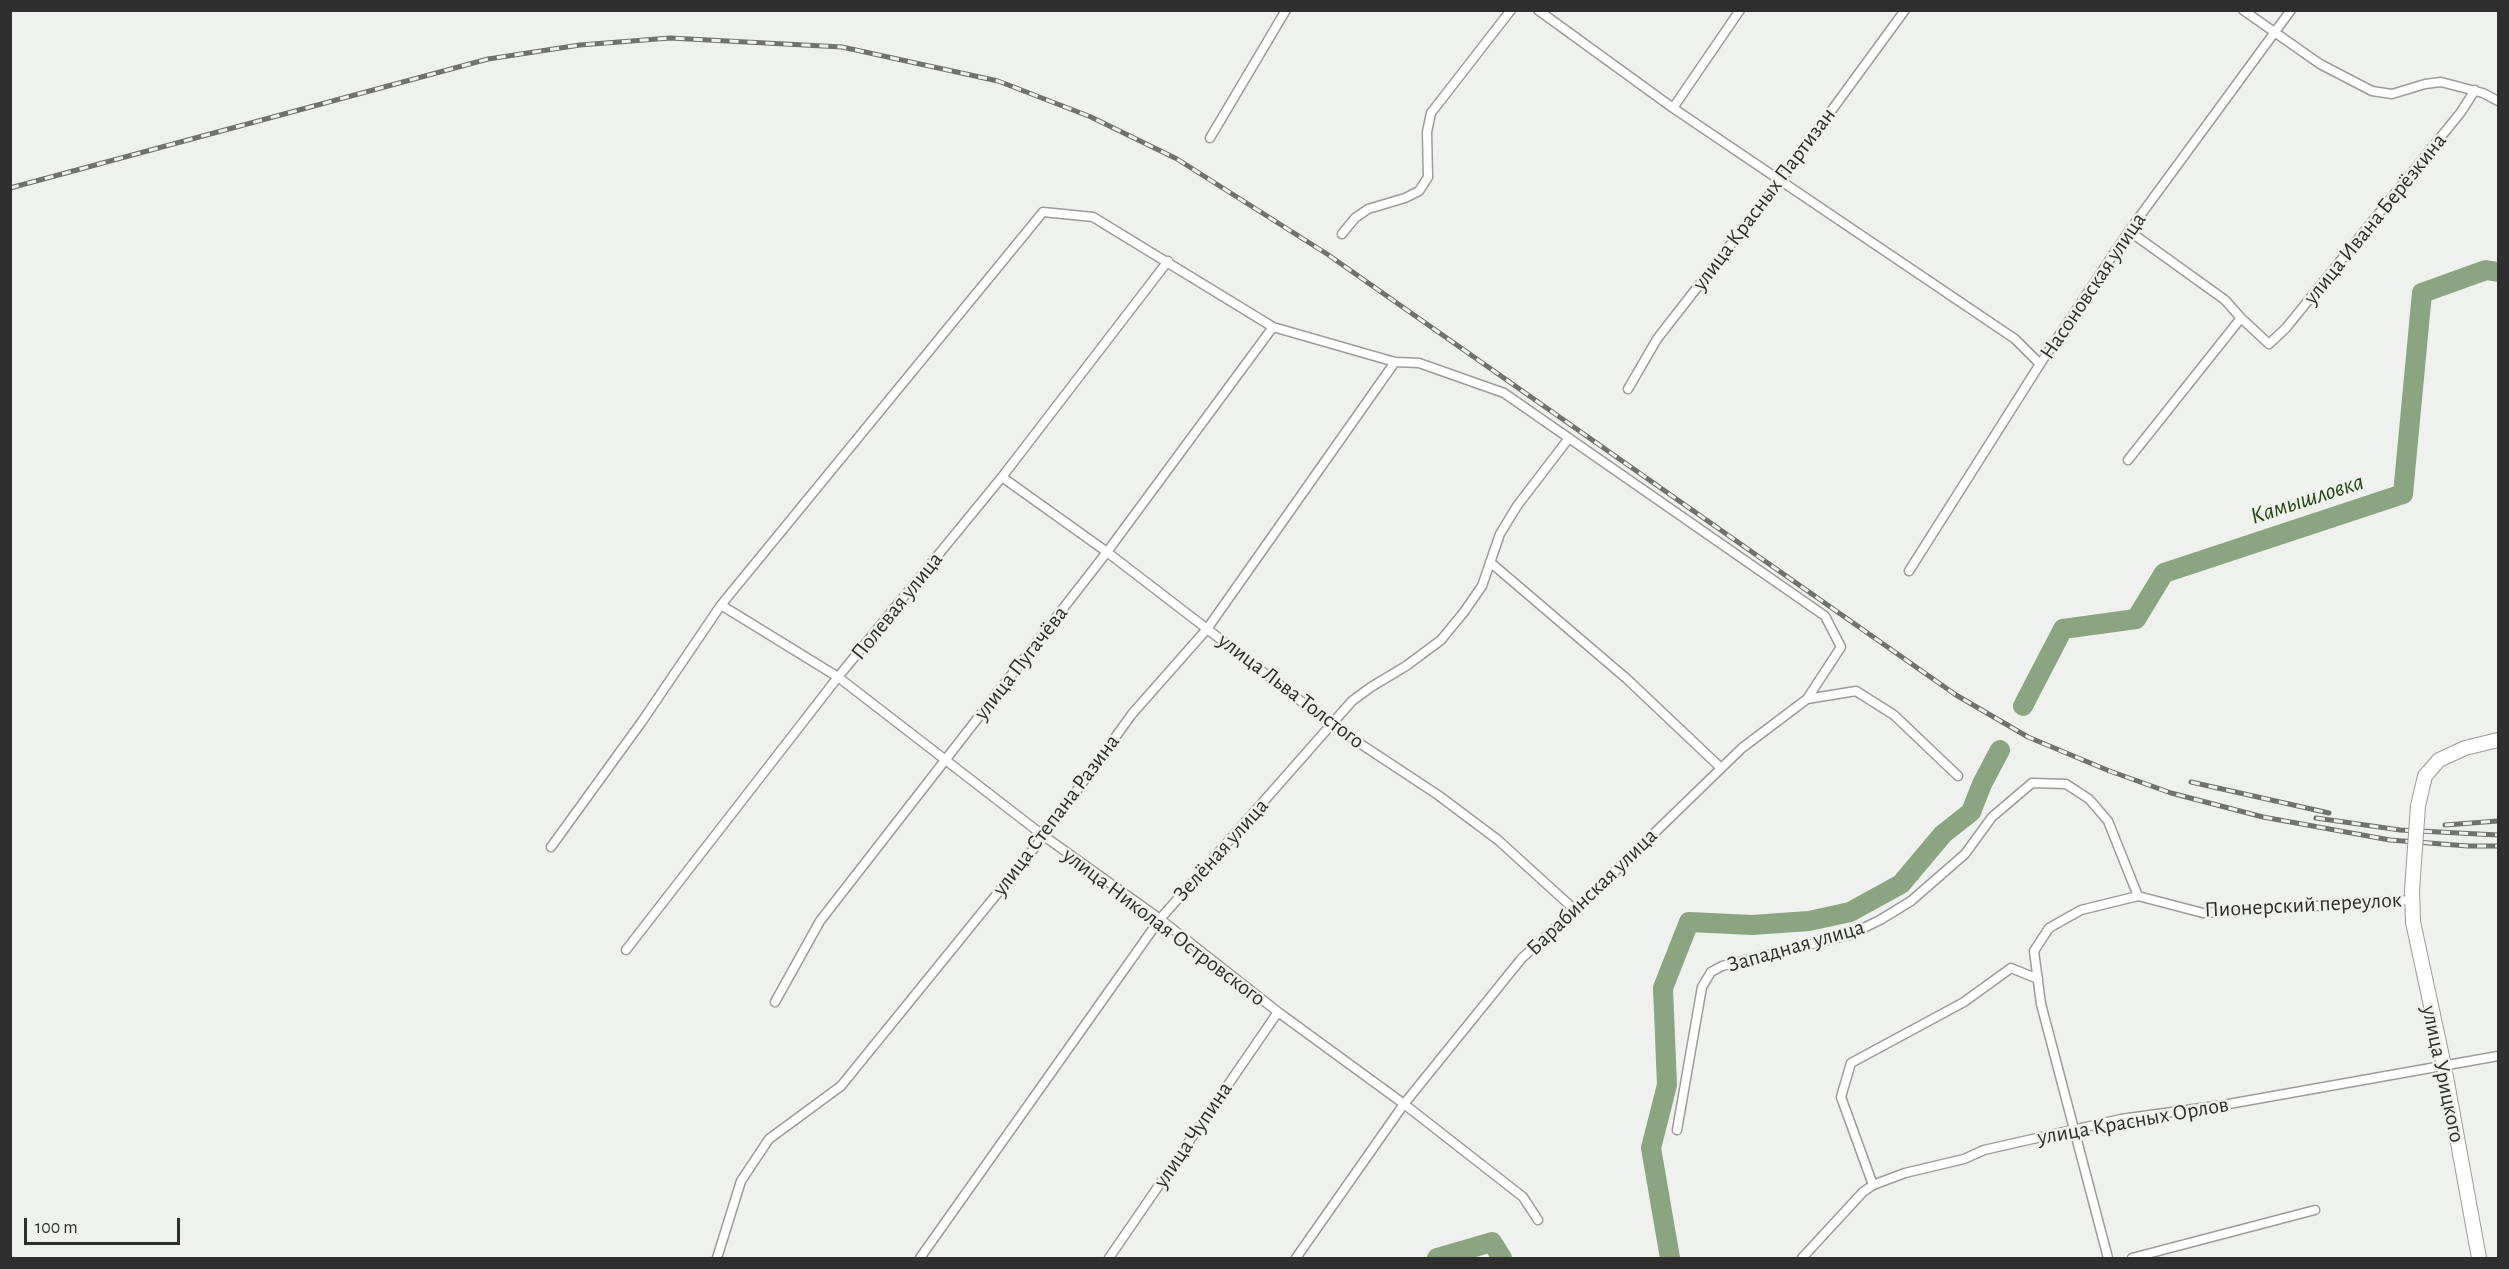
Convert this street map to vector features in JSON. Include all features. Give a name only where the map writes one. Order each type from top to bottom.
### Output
[{"type":"main road","name":"улица Урицкого","points":[[2479,1258],[2444,1066],[2415,933],[2412,895],[2418,806],[2425,776],[2439,760],[2464,748],[2499,740]]},
{"type":"street","points":[[1210,138],[1286,10]]},
{"type":"street","points":[[1342,234],[1355,218],[1368,209],[1405,198],[1419,191],[1428,177],[1427,132],[1431,113],[1511,10]]},
{"type":"street","points":[[1538,10],[1673,108],[2015,339],[2040,364]]},
{"type":"street","points":[[1673,108],[1740,10]]},
{"type":"street","name":"улица Красных Партизан","points":[[1628,389],[1657,339],[1780,181],[1905,10]]},
{"type":"street","points":[[2243,10],[2320,64],[2372,91],[2392,94],[2441,81],[2475,90],[2499,101]]},
{"type":"street","name":"Насоновская улица","points":[[1909,571],[2040,364],[2129,231],[2291,10]]},
{"type":"street","name":"улица Ивана Берёзкина","points":[[2241,318],[2270,344],[2286,328],[2461,112],[2475,90]]},
{"type":"street","points":[[551,847],[643,720],[721,605],[1043,212],[1093,217],[1273,327],[1395,362],[1419,363],[1504,393],[1825,616],[1841,647],[1807,699]]},
{"type":"street","points":[[2128,460],[2241,318],[2225,300],[2129,231]]},
{"type":"street","name":"Полевая улица","points":[[626,950],[838,677],[1002,477],[1168,261]]},
{"type":"street","name":"улица Пугачёва","points":[[775,1002],[820,921],[1107,552],[1273,327]]},
{"type":"street","name":"улица Степана Разина","points":[[717,1258],[741,1181],[769,1139],[841,1086],[1044,836],[1131,714],[1207,629],[1395,362]]},
{"type":"street","name":"Зелёная улица","points":[[921,1258],[1160,919],[1352,701],[1441,640],[1464,612],[1482,586],[1500,534],[1517,506],[1569,438]]},
{"type":"street","name":"улица Льва Толстого","points":[[1002,477],[1107,552],[1332,725],[1438,795],[1498,840],[1575,910]]},
{"type":"street","points":[[1490,562],[1628,680],[1721,768]]},
{"type":"street","name":"улица Николая Островского","points":[[721,605],[838,677],[1044,836],[1160,919],[1278,1012],[1404,1104],[1523,1197],[1538,1220]]},
{"type":"street","name":"Барабинская улица","points":[[1296,1258],[1404,1104],[1522,958],[1575,910],[1742,748],[1807,699],[1856,691],[1893,715],[1958,776]]},
{"type":"street","name":"Западная улица","points":[[1677,1130],[1702,987],[1711,972],[1722,966],[1849,935],[1880,920],[1911,901],[1965,854],[1992,817],[2032,783],[2066,784],[2089,799],[2108,821],[2138,896]]},
{"type":"street","name":"Пионерский переулок","points":[[2037,979],[2034,951],[2049,928],[2081,910],[2138,896],[2203,913],[2412,895]]},
{"type":"street","points":[[1873,1185],[1841,1096],[1851,1063],[1964,1002],[2011,968],[2037,979],[2041,1004],[2108,1258]]},
{"type":"street","name":"улица Чупина","points":[[1109,1258],[1278,1012]]},
{"type":"street","name":"улица Красных Орлов","points":[[1802,1258],[1853,1201],[1873,1185],[1905,1173],[1964,1159],[1984,1150],[2121,1119],[2223,1105],[2499,1056]]},
{"type":"street","points":[[2132,1258],[2315,1210]]},
{"type":"waterway","name":"Камышловка","points":[[2023,706],[2063,629],[2136,619],[2164,573],[2403,494],[2422,293],[2486,270],[2498,272]]},
{"type":"waterway","name":"Камышловка","points":[[1670,1258],[1651,1148],[1667,1085],[1663,988],[1689,922],[1752,925],[1809,921],[1850,912],[1901,884],[1943,834],[1971,812],[1982,784],[2000,750]]},
{"type":"waterway","name":"Камышловка","points":[[1437,1258],[1492,1242],[1502,1258]]},
{"type":"railway","points":[[10,188],[488,59],[580,45],[670,38],[842,47],[998,81],[1091,117],[1177,159],[1327,254],[1956,695],[2028,737],[2107,770],[2171,793],[2263,817],[2390,840],[2498,846]]},
{"type":"railway","points":[[2191,782],[2329,813]]},
{"type":"railway","points":[[2316,818],[2400,830],[2498,835]]},
{"type":"railway","points":[[2445,825],[2498,821]]}]
